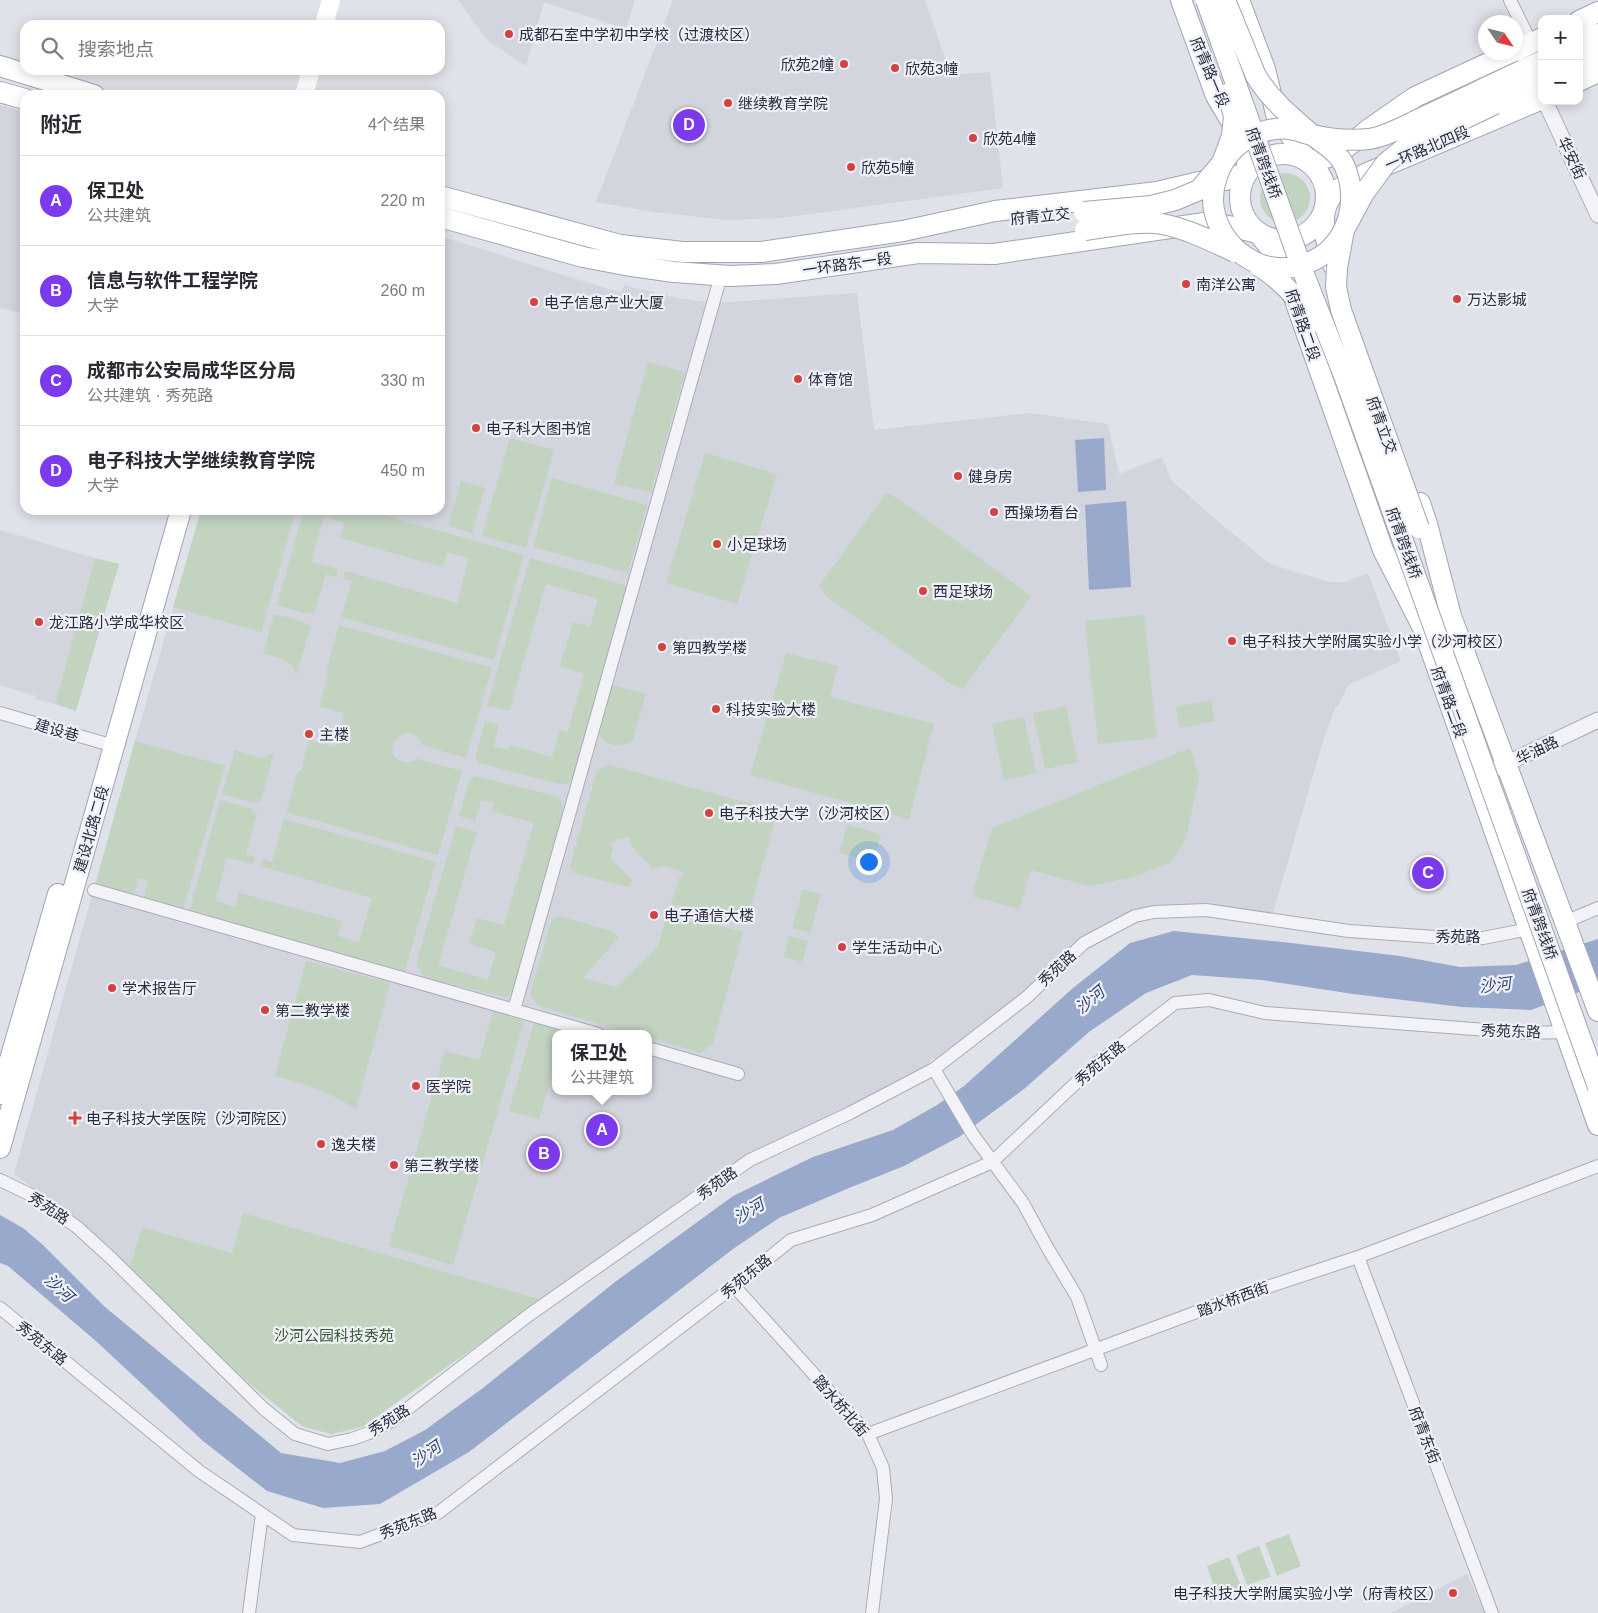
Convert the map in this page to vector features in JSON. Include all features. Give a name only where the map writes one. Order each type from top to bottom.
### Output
[{"type":"main road","points":[[313,20],[319,0]]},
{"type":"main road","points":[[325,20],[331,0]]},
{"type":"main road","name":"府青路一段","points":[[1181,0],[1216,96],[1247,148],[1247,172]]},
{"type":"main road","name":"府青立交","points":[[1195,0],[1225,83],[1234,116],[1232,136],[1215,182],[1213,202],[1217,222],[1226,240],[1240,254],[1258,264],[1278,268],[1298,266],[1317,259],[1333,246],[1364,193],[1386,163],[1407,146],[1491,96],[1538,64]]},
{"type":"main road","name":"府青跨线桥","points":[[1206,0],[1304,276],[1343,373],[1598,1087]]},
{"type":"main road","name":"府青跨线桥","points":[[1218,0],[1598,1047]]},
{"type":"main road","name":"府青立交","points":[[1225,0],[1262,87],[1271,99],[1312,135],[1331,148],[1344,166],[1351,186],[1351,209],[1344,230],[1337,268],[1336,287],[1341,310],[1451,616]]},
{"type":"main road","points":[[1239,0],[1265,69],[1276,114],[1308,161],[1318,171],[1324,184],[1326,198],[1324,234],[1333,267],[1428,524],[1451,616],[1595,1004]]},
{"type":"main road","points":[[1583,19],[1598,12]]},
{"type":"main road","points":[[1583,41],[1598,34]]},
{"type":"main road","points":[[1583,60],[1598,53]]},
{"type":"main road","points":[[1324,211],[1318,223],[1308,232],[1296,238],[1283,240],[1270,238],[1258,233],[1248,223],[1242,211],[1239,198],[1241,184],[1247,172],[1257,162],[1269,155],[1282,153],[1296,155],[1308,161],[1326,158],[1347,147],[1415,97],[1495,60]]},
{"type":"main road","points":[[0,66],[20,72]]},
{"type":"main road","points":[[1583,79],[1598,72]]},
{"type":"main road","points":[[29,75],[78,90]]},
{"type":"main road","points":[[293,90],[298,75]]},
{"type":"main road","points":[[305,90],[310,75]]},
{"type":"main road","name":"府青立交","points":[[903,231],[1085,221],[1151,206],[1175,200],[1199,190],[1235,147],[1252,136],[1272,129],[1293,129],[1312,135],[1346,140],[1371,139],[1491,96],[1538,82]]},
{"type":"main road","points":[[0,92],[20,98]]},
{"type":"main road","name":"一环路北四段","points":[[1324,211],[1336,192],[1363,175],[1538,100]]},
{"type":"main road","name":"一环路东一段","points":[[445,197],[620,245],[682,252],[761,252],[903,231],[996,211],[1157,192],[1200,182],[1226,180],[1247,172]]},
{"type":"main road","name":"一环路东一段","points":[[445,218],[583,257],[674,272],[722,276],[776,274],[918,253],[994,254],[1211,222],[1258,233]]},
{"type":"main road","points":[[918,253],[1085,221],[1161,224],[1187,230],[1240,254],[1272,274],[1299,300],[1316,327],[1423,628]]},
{"type":"main road","name":"府青路二段","points":[[1258,233],[1275,254],[1287,278],[1383,550],[1423,628],[1598,1125]]},
{"type":"main road","name":"建设北路二段","points":[[0,1148],[3,1128],[108,744],[166,515]]},
{"type":"main road","name":"建设北路二段","points":[[0,1094],[179,515]]},
{"type":"street","points":[[1510,0],[1529,44]]},
{"type":"street","name":"华安街","points":[[1547,105],[1598,215]]},
{"type":"street","points":[[514,1010],[722,276]]},
{"type":"street","name":"建设巷","points":[[0,713],[108,744]]},
{"type":"street","name":"华油路","points":[[1476,778],[1598,720]]},
{"type":"street","points":[[94,890],[584,1030]]},
{"type":"street","points":[[1568,930],[1598,908]]},
{"type":"street","name":"秀苑路","points":[[0,1180],[31,1195],[77,1227],[264,1409],[288,1429],[295,1434],[328,1444],[369,1434],[393,1420],[529,1316],[750,1160],[850,1114],[934,1069],[1027,997],[1084,943],[1135,916],[1154,912],[1206,910],[1349,931],[1435,937],[1483,938],[1530,929]]},
{"type":"street","name":"秀苑东路","points":[[0,1308],[199,1472],[293,1535],[360,1542],[438,1513],[550,1425],[734,1286],[791,1240],[872,1215],[992,1162],[1096,1064],[1175,1003],[1209,1000],[1265,1013],[1527,1033],[1566,1032]]},
{"type":"street","points":[[652,1049],[738,1074]]},
{"type":"street","points":[[934,1069],[973,1135],[1023,1204],[1077,1297],[1100,1365]]},
{"type":"street","name":"踏水桥西街","points":[[868,1434],[1237,1296],[1358,1257],[1598,1166]]},
{"type":"street","name":"府青东街","points":[[1358,1257],[1492,1613]]},
{"type":"street","name":"踏水桥北街","points":[[734,1286],[868,1434],[883,1468],[886,1499],[872,1613]]},
{"type":"street","points":[[249,1613],[262,1514]]},
{"type":"shaded area","name":"成都石室中学初中学校（过渡校区）","points":[[458,0],[635,0],[626,29],[544,2],[526,66],[487,40]]},
{"type":"shaded area","points":[[673,0],[925,0],[951,75],[990,72],[1003,188],[781,218],[760,219],[727,220],[653,212],[596,202]]},
{"type":"shaded area","points":[[0,105],[20,111],[20,313],[0,308]]},
{"type":"shaded area","name":"电子科技大学（沙河校区）","points":[[445,238],[621,293],[624,285],[678,298],[714,303],[857,293],[874,430],[1029,413],[1108,424],[1119,474],[1162,457],[1171,480],[1270,564],[1329,582],[1345,582],[1368,573],[1401,661],[1348,685],[1338,707],[1336,706],[1324,738],[1272,916],[1157,907],[1124,915],[1093,933],[1033,987],[939,1059],[932,1058],[925,1070],[746,1157],[542,1300],[243,1213],[232,1253],[142,1227],[129,1269],[79,1223],[14,1174],[200,515],[445,515]]},
{"type":"shaded area","name":"龙江路小学成华校区","points":[[0,530],[95,558],[55,704],[0,685]]},
{"type":"shaded area","name":"电子科技大学附属实验小学（府青校区）","points":[[1467,1574],[1485,1613],[1391,1613]]},
{"type":"green space","points":[[1285,173],[1294,175],[1305,184],[1310,198],[1308,207],[1299,218],[1285,223],[1276,221],[1265,212],[1260,198],[1262,189],[1271,178]]},
{"type":"green space","points":[[648,362],[685,372],[651,492],[614,484]]},
{"type":"green space","points":[[510,438],[554,450],[526,548],[482,536]]},
{"type":"green space","points":[[705,453],[777,474],[737,604],[666,583]]},
{"type":"green space","points":[[552,478],[647,505],[628,573],[533,547]]},
{"type":"green space","points":[[461,481],[485,488],[472,533],[448,526]]},
{"type":"green space","name":"西足球场","points":[[886,493],[899,499],[1031,596],[963,689],[951,684],[827,597],[819,586]]},
{"type":"green space","points":[[200,515],[295,515],[261,632],[173,607]]},
{"type":"green space","points":[[303,515],[384,515],[524,555],[494,660],[341,617],[352,581],[343,578],[345,571],[457,603],[469,558],[447,552],[443,567],[340,538],[344,523],[324,517],[311,562],[338,569],[336,577],[326,574],[314,614],[308,612],[307,614],[277,605]]},
{"type":"green space","points":[[95,558],[119,564],[76,711],[55,704]]},
{"type":"green space","points":[[530,558],[627,587],[574,778],[566,784],[559,784],[479,763],[475,759],[485,721],[499,725],[494,746],[508,750],[510,745],[552,757],[560,730],[568,732],[584,674],[560,666],[573,622],[590,627],[598,599],[546,584],[509,711],[487,706]]},
{"type":"green space","points":[[274,614],[305,622],[305,624],[311,626],[296,675],[293,667],[283,659],[263,653]]},
{"type":"green space","points":[[1144,615],[1157,738],[1098,744],[1085,621]]},
{"type":"green space","points":[[339,625],[492,668],[466,758],[422,745],[417,736],[410,733],[398,738],[392,750],[395,756],[404,762],[417,759],[462,771],[438,855],[286,812],[298,771],[301,771],[309,740],[335,747],[344,713],[319,706],[329,672],[326,671]]},
{"type":"green space","points":[[786,653],[838,666],[830,697],[934,724],[909,819],[750,775]]},
{"type":"green space","points":[[612,685],[646,694],[633,739],[625,745],[610,744],[599,734]]},
{"type":"green space","points":[[1211,700],[1215,721],[1180,728],[1176,707]]},
{"type":"green space","points":[[1066,706],[1078,762],[1045,769],[1033,713]]},
{"type":"green space","points":[[1024,717],[1036,773],[1004,780],[992,724]]},
{"type":"green space","points":[[135,741],[225,766],[183,909],[144,898],[148,881],[138,878],[133,895],[96,884]]},
{"type":"green space","points":[[1190,748],[1199,777],[1186,839],[1170,863],[1133,877],[1089,886],[1031,870],[1019,909],[972,896],[992,828]]},
{"type":"green space","points":[[235,750],[261,758],[274,753],[260,803],[222,794]]},
{"type":"green space","points":[[609,765],[773,810],[776,817],[747,920],[671,904],[679,878],[683,876],[683,872],[665,866],[653,869],[629,843],[631,840],[629,836],[621,840],[619,838],[611,845],[613,848],[610,857],[632,880],[629,887],[574,873],[570,866],[597,771]]},
{"type":"green space","points":[[475,776],[558,797],[562,804],[563,815],[513,990],[505,997],[424,978],[417,966],[417,960],[456,826],[477,832],[438,965],[488,980],[496,952],[469,944],[477,918],[504,925],[534,823],[492,811],[494,803],[481,800],[475,821],[459,816],[469,781]]},
{"type":"green space","points":[[220,800],[252,809],[252,812],[257,814],[246,854],[255,857],[253,864],[227,857],[215,901],[235,907],[239,893],[342,921],[338,936],[359,942],[372,898],[260,866],[263,859],[272,862],[284,819],[436,862],[404,974],[189,912]]},
{"type":"green space","points":[[847,825],[881,834],[873,862],[839,853]]},
{"type":"green space","points":[[803,889],[821,894],[810,933],[792,928]]},
{"type":"green space","points":[[560,916],[614,932],[618,938],[583,978],[616,987],[658,946],[666,919],[703,922],[743,932],[713,1043],[701,1053],[652,1038],[652,1030],[621,1030],[538,1006],[530,994],[552,919]]},
{"type":"green space","points":[[789,936],[808,941],[802,962],[784,957]]},
{"type":"green space","points":[[306,961],[390,983],[356,1109],[336,1097],[317,1089],[275,1076]]},
{"type":"green space","points":[[493,1012],[524,1021],[453,1265],[389,1246],[445,1051],[479,1060]]},
{"type":"green space","points":[[534,1023],[558,1030],[552,1030],[552,1075],[539,1119],[509,1111]]},
{"type":"green space","name":"沙河公园科技秀苑","points":[[243,1213],[542,1300],[362,1427],[332,1434],[303,1427],[246,1381],[129,1269],[142,1227],[232,1253]]},
{"type":"green space","points":[[1289,1534],[1301,1566],[1277,1576],[1265,1543]]},
{"type":"green space","points":[[1259,1546],[1271,1577],[1247,1585],[1236,1555]]},
{"type":"green space","points":[[1229,1557],[1242,1588],[1217,1596],[1207,1566]]},
{"type":"water","points":[[1104,438],[1106,490],[1078,492],[1075,440]]},
{"type":"water","points":[[1126,501],[1131,587],[1089,590],[1085,505]]},
{"type":"water","name":"沙河","points":[[1174,931],[1400,956],[1460,967],[1516,965],[1598,939],[1598,985],[1531,1010],[1462,1007],[1353,994],[1262,980],[1192,975],[1146,993],[1089,1032],[1024,1089],[959,1137],[904,1166],[779,1218],[733,1249],[469,1452],[380,1504],[323,1508],[267,1491],[203,1441],[97,1342],[8,1266],[0,1263],[0,1215],[23,1228],[43,1245],[105,1307],[281,1453],[340,1463],[385,1451],[425,1430],[483,1388],[615,1282],[733,1196],[813,1157],[893,1130],[937,1105],[964,1086],[1073,988],[1130,943]]},
{"type":"place","name":"成都石室中学初中学校（过渡校区）","points":[[509,34]]},
{"type":"place","name":"欣苑2幢","points":[[844,64]]},
{"type":"place","name":"欣苑3幢","points":[[895,68]]},
{"type":"place","name":"继续教育学院","points":[[728,103]]},
{"type":"place","name":"电子科技大学继续教育学院","points":[[689,125]]},
{"type":"place","name":"欣苑4幢","points":[[973,138]]},
{"type":"place","name":"欣苑5幢","points":[[851,167]]},
{"type":"place","name":"南洋公寓","points":[[1186,284]]},
{"type":"place","name":"万达影城","points":[[1457,299]]},
{"type":"place","name":"电子信息产业大厦","points":[[534,302]]},
{"type":"place","name":"体育馆","points":[[798,379]]},
{"type":"place","name":"电子科大图书馆","points":[[476,428]]},
{"type":"place","name":"健身房","points":[[958,476]]},
{"type":"place","name":"西操场看台","points":[[994,512]]},
{"type":"place","name":"小足球场","points":[[717,544]]},
{"type":"place","name":"西足球场","points":[[923,591]]},
{"type":"place","name":"龙江路小学成华校区","points":[[39,622]]},
{"type":"place","name":"电子科技大学附属实验小学（沙河校区）","points":[[1232,641]]},
{"type":"place","name":"第四教学楼","points":[[662,647]]},
{"type":"place","name":"科技实验大楼","points":[[716,709]]},
{"type":"place","name":"主楼","points":[[309,734]]},
{"type":"place","name":"电子科技大学（沙河校区）","points":[[709,813]]},
{"type":"place","name":"成都市公安局成华区分局","points":[[1428,873]]},
{"type":"place","name":"电子通信大楼","points":[[654,915]]},
{"type":"place","name":"学生活动中心","points":[[842,947]]},
{"type":"place","name":"学术报告厅","points":[[112,988]]},
{"type":"place","name":"第二教学楼","points":[[265,1010]]},
{"type":"place","name":"医学院","points":[[416,1086]]},
{"type":"place","name":"电子科技大学医院（沙河院区）","points":[[75,1118]]},
{"type":"place","name":"保卫处","points":[[602,1130]]},
{"type":"place","name":"逸夫楼","points":[[321,1144]]},
{"type":"place","name":"信息与软件工程学院","points":[[544,1154]]},
{"type":"place","name":"第三教学楼","points":[[394,1165]]},
{"type":"place","name":"电子科技大学附属实验小学（府青校区）","points":[[1453,1593]]}]
